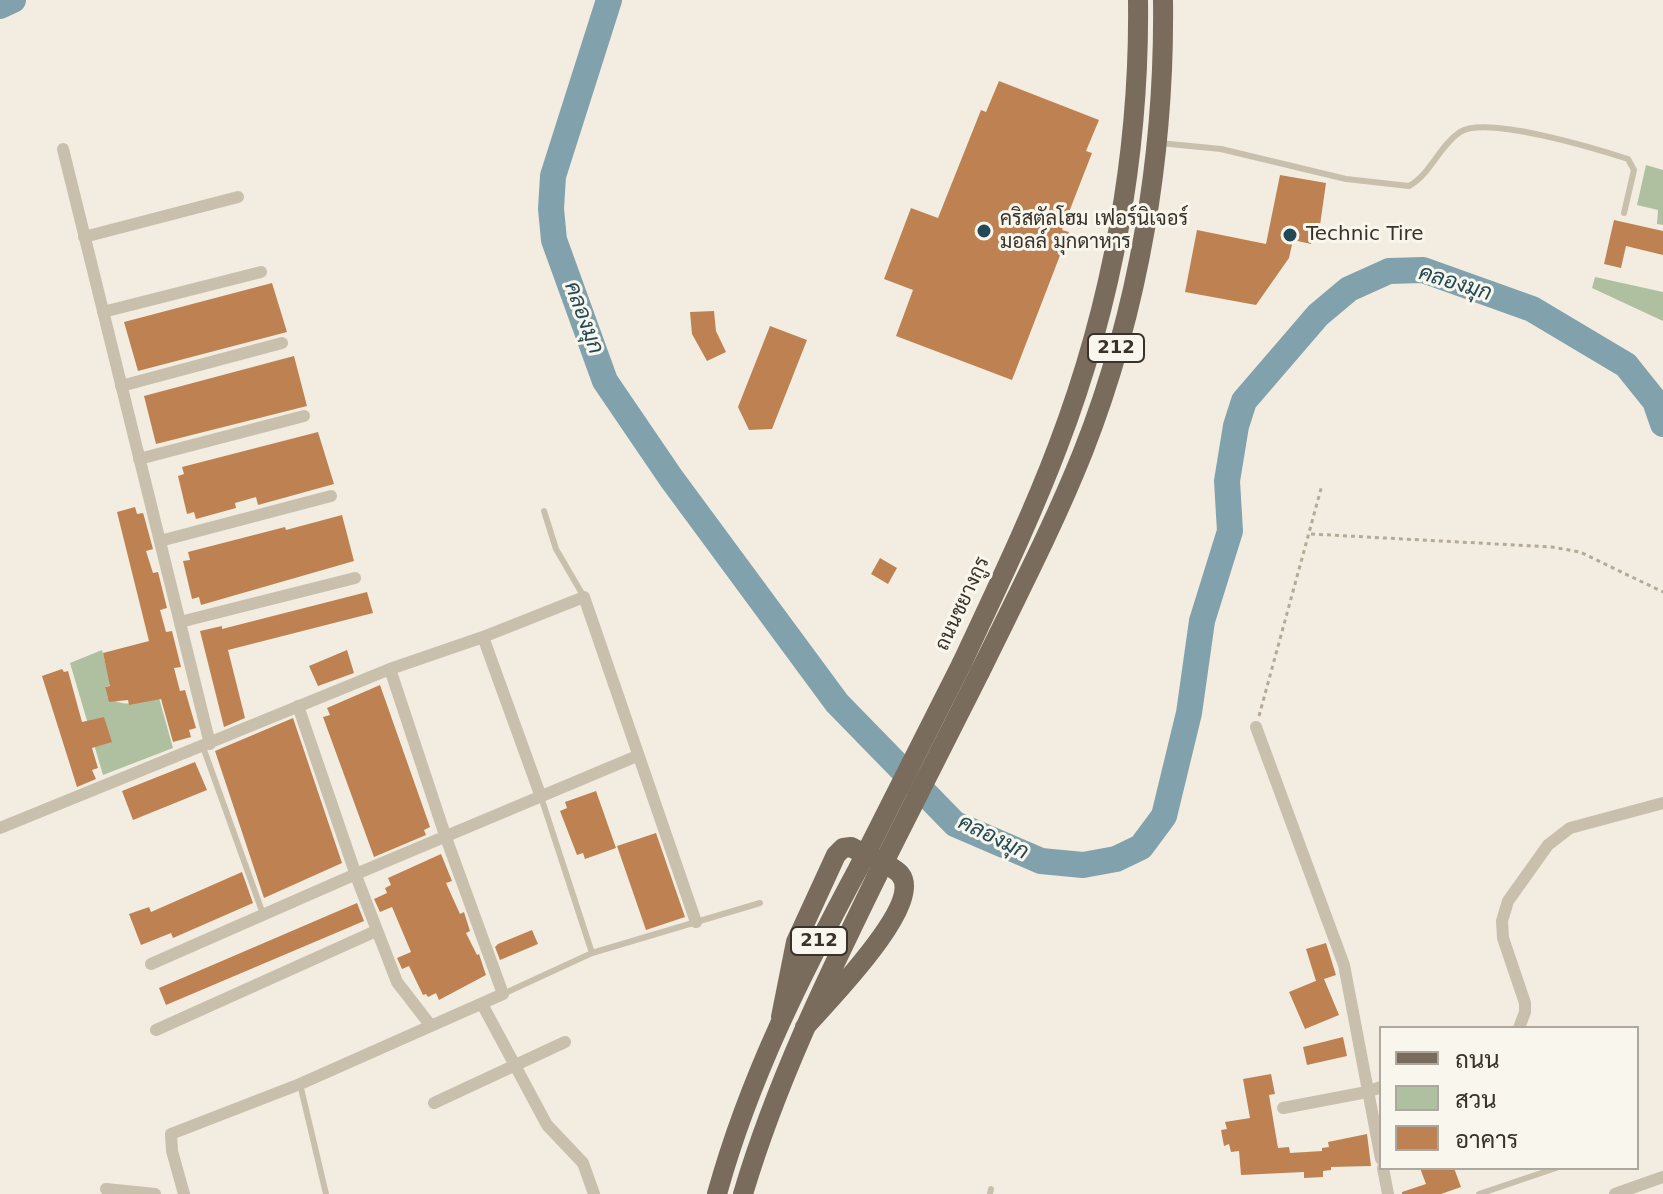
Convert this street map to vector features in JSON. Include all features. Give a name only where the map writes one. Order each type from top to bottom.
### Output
[{"type":"main road","name":"ถนนชยางกูร","points":[[971,668],[1058,447],[1107,291],[1133,125],[1138,0]]},
{"type":"main road","name":"ถนนชยางกูร","points":[[717,1194],[733,1137],[781,1017],[868,871],[971,668],[1058,508],[1083,452],[1131,295],[1143,239],[1156,143],[1163,0]]},
{"type":"main road","points":[[781,1017],[796,942],[836,855],[843,848],[851,847],[899,873],[904,883],[904,897],[880,939],[859,967],[805,1027]]},
{"type":"main road","name":"ถนนชยางกูร","points":[[743,1194],[757,1145],[868,871]]},
{"type":"street","points":[[63,149],[180,622],[207,746]]},
{"type":"street","points":[[84,237],[238,197]]},
{"type":"street","points":[[103,312],[261,272]]},
{"type":"street","points":[[121,386],[282,343]]},
{"type":"street","points":[[139,459],[304,416]]},
{"type":"street","points":[[160,541],[331,496]]},
{"type":"street","points":[[180,622],[355,578]]},
{"type":"street","points":[[0,828],[390,669],[584,597],[696,922]]},
{"type":"street","points":[[483,637],[541,797]]},
{"type":"street","points":[[184,1194],[172,1151],[171,1134],[300,1084],[503,994],[445,835],[390,669]]},
{"type":"street","points":[[298,706],[376,931],[397,982],[431,1026]]},
{"type":"street","points":[[1256,727],[1344,965],[1379,1149]]},
{"type":"street","points":[[151,964],[445,835],[637,756]]},
{"type":"street","points":[[1520,1026],[1525,1003],[1503,938],[1502,921],[1508,901],[1548,845],[1570,828],[1663,803]]},
{"type":"street","points":[[156,1030],[376,931]]},
{"type":"street","points":[[482,1004],[547,1125],[583,1163],[594,1194]]},
{"type":"street","points":[[434,1103],[565,1042]]},
{"type":"street","points":[[1283,1108],[1379,1088]]},
{"type":"street","points":[[1383,1170],[1388,1194]]},
{"type":"street","points":[[1615,1194],[1663,1177]]},
{"type":"street","points":[[106,1189],[155,1194]]},
{"type":"lane","points":[[1156,143],[1221,149],[1263,157],[1332,177],[1409,186],[1449,141],[1464,130],[1483,126],[1515,130],[1628,159],[1634,170],[1624,213]]},
{"type":"lane","points":[[544,511],[556,549],[584,597]]},
{"type":"lane","points":[[207,746],[263,914]]},
{"type":"lane","points":[[541,797],[592,953]]},
{"type":"lane","points":[[503,994],[592,953],[760,903]]},
{"type":"lane","points":[[300,1084],[326,1194]]},
{"type":"lane","points":[[1479,1194],[1550,1170]]},
{"type":"path","points":[[1256,727],[1322,485]]},
{"type":"path","points":[[1311,534],[1552,547],[1580,552],[1663,592]]},
{"type":"green space","points":[[1646,165],[1663,170],[1663,225],[1657,224],[1658,210],[1637,205]]},
{"type":"green space","points":[[1595,277],[1663,292],[1663,321],[1592,288]]},
{"type":"green space","points":[[102,650],[111,685],[105,687],[108,698],[127,703],[159,698],[173,748],[103,775],[70,663]]},
{"type":"building","name":"คริสตัลโฮม เฟอร์นิเจอร์ มอลล์ มุกดาหาร","points":[[999,81],[1099,120],[1086,151],[1092,153],[1062,230],[1069,232],[1012,380],[896,336],[913,290],[884,279],[911,208],[938,218],[981,110],[986,112]]},
{"type":"building","name":"Technic Tire","points":[[1280,175],[1326,183],[1320,225],[1316,225],[1311,244],[1293,240],[1289,258],[1256,305],[1185,292],[1197,230],[1266,244]]},
{"type":"building","points":[[1614,220],[1663,231],[1663,255],[1626,246],[1621,268],[1604,264]]},
{"type":"building","points":[[272,283],[287,332],[138,371],[124,322]]},
{"type":"building","points":[[714,311],[716,331],[726,352],[707,361],[692,334],[690,312]]},
{"type":"building","points":[[770,326],[807,340],[772,429],[749,430],[738,407]]},
{"type":"building","points":[[294,356],[307,406],[156,444],[144,396]]},
{"type":"building","points":[[318,432],[334,484],[258,505],[256,497],[235,503],[236,508],[196,519],[194,512],[187,514],[178,476],[184,474],[182,467]]},
{"type":"building","points":[[135,507],[137,514],[143,513],[144,516],[153,549],[146,551],[153,573],[158,572],[167,608],[160,610],[166,632],[172,631],[181,667],[174,668],[180,691],[185,690],[196,728],[189,730],[191,737],[173,742],[161,699],[129,705],[128,700],[109,702],[105,687],[110,686],[103,653],[149,641],[117,512]]},
{"type":"building","points":[[342,515],[354,561],[201,605],[199,597],[192,599],[183,561],[190,560],[188,552]]},
{"type":"building","points":[[880,558],[897,568],[888,584],[871,574]]},
{"type":"building","points":[[367,592],[373,613],[228,650],[245,718],[224,727],[200,631],[222,626],[222,629]]},
{"type":"building","points":[[347,650],[354,673],[318,686],[309,666]]},
{"type":"building","points":[[62,669],[68,671],[82,722],[104,717],[112,742],[92,748],[98,768],[92,770],[96,779],[77,787],[42,676]]},
{"type":"building","points":[[380,685],[430,827],[424,830],[426,835],[374,857],[323,717],[330,715],[327,708]]},
{"type":"building","points":[[293,718],[342,863],[264,898],[215,751]]},
{"type":"building","points":[[195,762],[207,790],[133,820],[122,791]]},
{"type":"building","points":[[596,791],[616,848],[585,859],[583,853],[577,855],[560,811],[567,808],[565,802]]},
{"type":"building","points":[[656,833],[685,917],[646,930],[617,846]]},
{"type":"building","points":[[441,854],[452,881],[446,883],[460,914],[464,912],[470,931],[466,933],[479,954],[486,975],[439,1000],[436,993],[428,997],[423,995],[409,966],[402,969],[397,958],[411,952],[392,907],[380,912],[374,899],[387,893],[385,888],[391,885],[388,878]]},
{"type":"building","points":[[242,872],[253,903],[173,938],[171,933],[141,945],[129,914],[149,907],[151,912]]},
{"type":"building","points":[[357,903],[364,921],[166,1005],[159,988]]},
{"type":"building","points":[[532,930],[538,944],[500,960],[495,947],[498,944]]},
{"type":"building","points":[[1326,943],[1336,975],[1324,979],[1339,1015],[1305,1029],[1289,992],[1316,981],[1306,949]]},
{"type":"building","points":[[1343,1037],[1347,1056],[1307,1065],[1303,1047]]},
{"type":"building","points":[[1271,1074],[1275,1094],[1269,1095],[1278,1148],[1289,1147],[1290,1153],[1322,1151],[1322,1148],[1329,1147],[1328,1142],[1367,1134],[1371,1166],[1331,1167],[1331,1170],[1323,1171],[1323,1177],[1304,1178],[1304,1172],[1241,1175],[1239,1151],[1231,1152],[1229,1144],[1224,1146],[1221,1130],[1227,1129],[1225,1122],[1250,1118],[1243,1079]]},
{"type":"building","points":[[1421,1170],[1455,1170],[1461,1187],[1441,1194],[1402,1194],[1426,1184]]},
{"type":"waterway","name":"คลองมุก","points":[[0,6],[13,0]]},
{"type":"waterway","name":"คลองมุก","points":[[609,0],[553,176],[551,209],[554,240],[605,381],[671,478],[837,703],[955,824],[1041,861],[1083,865],[1116,859],[1141,847],[1164,816],[1189,713],[1202,621],[1230,531],[1227,481],[1236,426],[1244,401],[1318,315],[1349,289],[1389,271],[1423,270],[1532,309],[1626,365],[1655,401],[1663,424]]},
{"type":"place","name":"คริสตัลโฮม เฟอร์นิเจอร์ มอลล์ มุกดาหาร","points":[[984,231]]},
{"type":"place","name":"Technic Tire","points":[[1290,235]]}]
